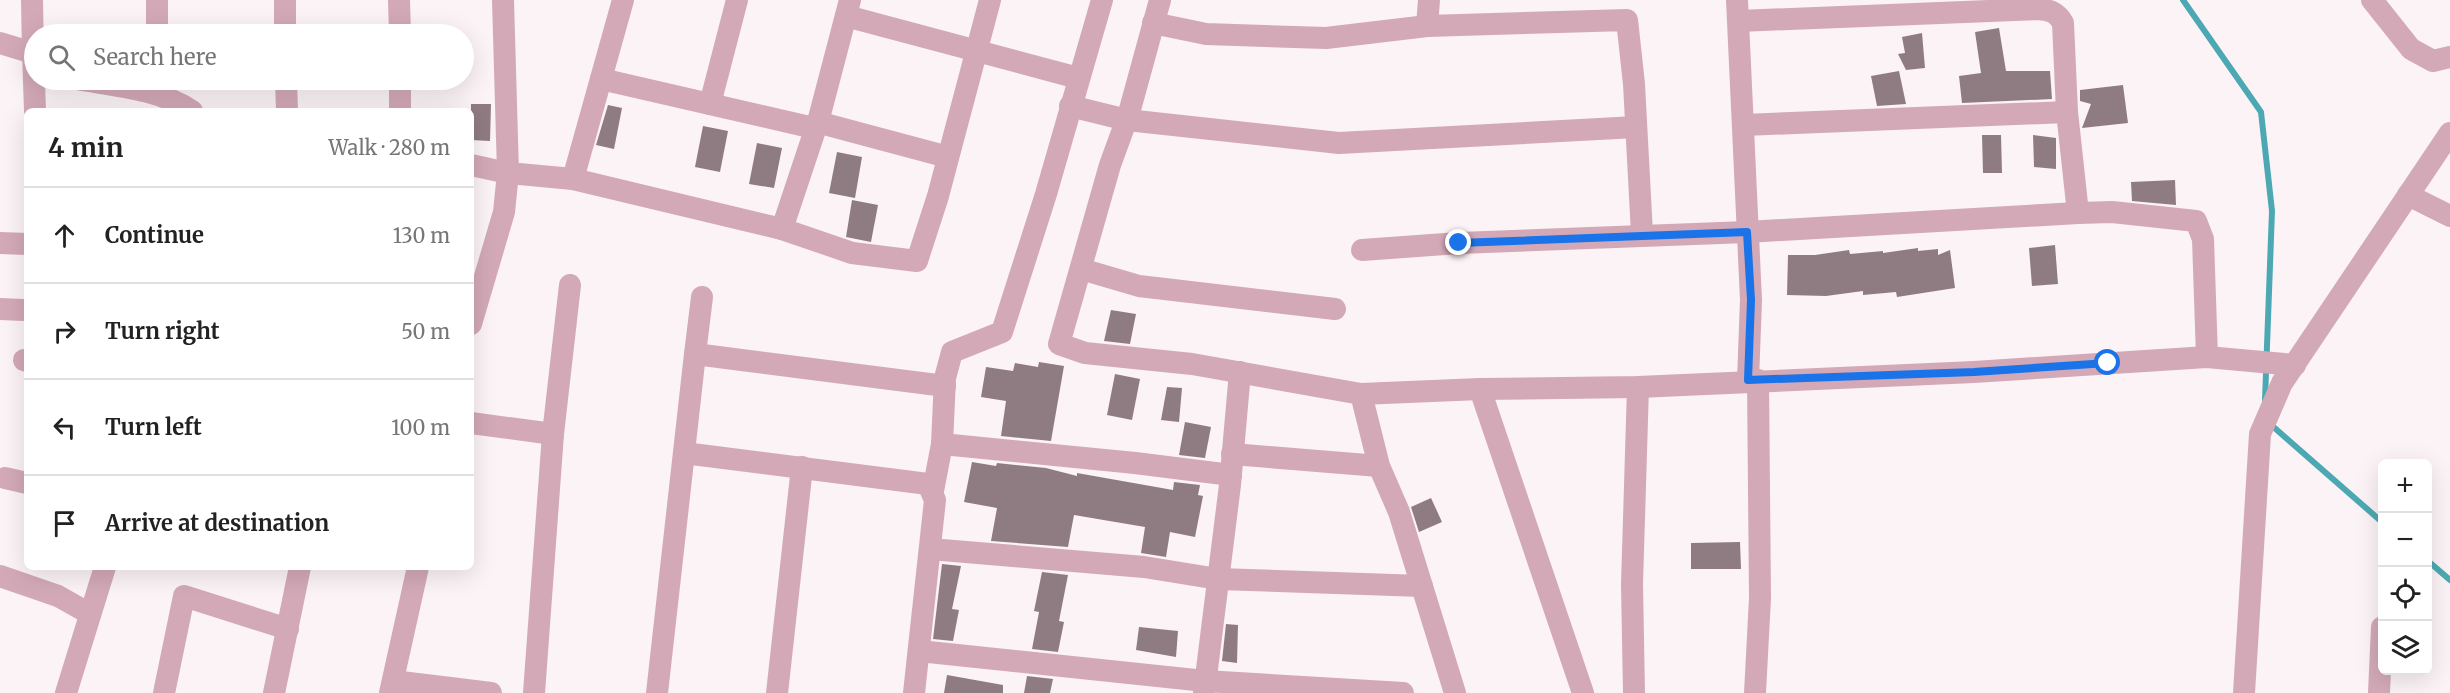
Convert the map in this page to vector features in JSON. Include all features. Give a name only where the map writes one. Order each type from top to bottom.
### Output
[{"type":"street","points":[[32,0],[33,24]]},
{"type":"street","points":[[157,0],[157,24]]},
{"type":"street","points":[[285,0],[285,24]]},
{"type":"street","points":[[399,0],[400,24]]},
{"type":"street","points":[[474,314],[504,212],[508,173],[503,0]]},
{"type":"street","points":[[573,179],[623,0]]},
{"type":"street","points":[[710,104],[737,0]]},
{"type":"street","points":[[474,166],[508,173],[573,179],[782,229],[852,253],[917,261],[978,51],[990,0]]},
{"type":"street","points":[[933,491],[942,444],[945,386],[952,352],[1002,332],[1046,194],[1102,0]]},
{"type":"street","points":[[1160,0],[1127,120],[1110,165],[1059,344],[1085,353],[1240,372],[1361,394],[1480,389],[1638,387],[1753,380],[1974,372],[2206,357],[2254,361],[2285,371]]},
{"type":"street","points":[[1427,26],[1429,0]]},
{"type":"street","points":[[2372,0],[2411,49],[2433,61],[2450,57]]},
{"type":"street","points":[[782,229],[816,125],[848,8],[978,51],[1078,78]]},
{"type":"street","points":[[1153,23],[1206,34],[1326,38],[1427,26],[1626,10],[1642,234]]},
{"type":"street","points":[[1755,693],[1760,598],[1751,300],[1738,10],[2050,10],[2063,22],[2067,112],[2078,213]]},
{"type":"street","points":[[0,43],[24,59]]},
{"type":"street","points":[[601,79],[816,125],[948,157]]},
{"type":"street","points":[[35,90],[35,108]]},
{"type":"street","points":[[130,90],[177,101],[188,108]]},
{"type":"street","points":[[286,90],[287,108]]},
{"type":"street","points":[[400,90],[400,108]]},
{"type":"street","points":[[1070,106],[1127,120],[1339,143],[1636,127]]},
{"type":"street","points":[[1744,125],[2067,112]]},
{"type":"street","points":[[2244,693],[2260,434],[2285,371],[2450,133]]},
{"type":"street","points":[[2408,195],[2450,216]]},
{"type":"street","points":[[1362,250],[1642,234],[1747,232],[2078,213],[2112,212],[2196,221],[2203,239],[2206,357]]},
{"type":"street","points":[[0,243],[24,244]]},
{"type":"street","points":[[1081,269],[1139,286],[1335,309]]},
{"type":"street","points":[[534,693],[553,434],[570,285]]},
{"type":"street","points":[[657,693],[702,297]]},
{"type":"street","points":[[0,309],[23,310]]},
{"type":"street","points":[[695,354],[945,386]]},
{"type":"street","points":[[1204,687],[1240,372]]},
{"type":"street","points":[[1634,693],[1632,584],[1638,387]]},
{"type":"street","points":[[1480,389],[1583,693]]},
{"type":"street","points":[[1361,394],[1379,466],[1399,512],[1455,693]]},
{"type":"street","points":[[474,423],[553,434]]},
{"type":"street","points":[[942,444],[1135,463],[1379,466]]},
{"type":"street","points":[[684,453],[928,484],[936,500],[914,693]]},
{"type":"street","points":[[777,693],[801,467]]},
{"type":"street","points":[[930,549],[1144,567],[1218,579],[1422,586]]},
{"type":"street","points":[[66,693],[104,570]]},
{"type":"street","points":[[274,693],[299,570]]},
{"type":"street","points":[[417,570],[392,687],[491,693]]},
{"type":"street","points":[[0,576],[58,596],[90,614]]},
{"type":"street","points":[[164,693],[184,596],[288,629]]},
{"type":"street","points":[[919,651],[1204,687],[1403,693]]},
{"type":"street","points":[[2379,693],[2380,675]]},
{"type":"building","points":[[1999,28],[2006,71],[2050,71],[2052,99],[1962,103],[1959,76],[1981,73],[1975,32]]},
{"type":"building","points":[[1922,33],[1925,68],[1906,70],[1898,54],[1905,53],[1902,37]]},
{"type":"building","points":[[1899,71],[1906,104],[1877,106],[1871,76]]},
{"type":"building","points":[[2123,85],[2128,123],[2082,128],[2091,104],[2080,101],[2080,90]]},
{"type":"building","points":[[471,104],[491,104],[490,141],[474,140],[474,108],[471,108]]},
{"type":"building","points":[[608,105],[622,108],[614,149],[596,145]]},
{"type":"building","points":[[703,126],[728,131],[720,172],[695,167]]},
{"type":"building","points":[[1982,135],[2001,135],[2002,173],[1983,173]]},
{"type":"building","points":[[2033,135],[2056,138],[2056,169],[2034,167]]},
{"type":"building","points":[[757,143],[782,148],[774,188],[749,184]]},
{"type":"building","points":[[837,152],[862,157],[855,198],[829,193]]},
{"type":"building","points":[[2175,180],[2176,205],[2132,201],[2131,182]]},
{"type":"building","points":[[852,200],[878,205],[871,242],[846,237]]},
{"type":"building","points":[[2055,245],[2058,284],[2032,286],[2029,248]]},
{"type":"building","points":[[1918,248],[1918,251],[1938,249],[1938,255],[1950,250],[1955,288],[1897,297],[1896,292],[1863,295],[1863,291],[1826,296],[1787,295],[1788,255],[1815,255],[1849,250],[1850,254],[1883,251],[1883,253]]},
{"type":"building","points":[[1111,310],[1136,314],[1130,344],[1104,341]]},
{"type":"building","points":[[1039,362],[1064,366],[1051,441],[1001,436],[1006,401],[981,397],[986,367],[1013,371],[1015,363],[1038,367]]},
{"type":"building","points":[[1115,374],[1140,379],[1132,420],[1107,415]]},
{"type":"building","points":[[1167,387],[1182,388],[1179,422],[1161,420]]},
{"type":"building","points":[[1185,422],[1211,427],[1205,458],[1179,455]]},
{"type":"building","points":[[972,462],[996,466],[997,463],[1046,468],[1077,476],[1077,473],[1173,490],[1174,482],[1200,485],[1198,495],[1203,496],[1195,537],[1170,532],[1166,557],[1141,553],[1145,527],[1074,515],[1068,547],[991,541],[997,508],[964,502]]},
{"type":"building","points":[[1431,498],[1442,522],[1419,532],[1411,507]]},
{"type":"building","points":[[1740,542],[1741,569],[1691,569],[1691,543]]},
{"type":"building","points":[[942,564],[961,566],[952,609],[959,610],[953,641],[933,639]]},
{"type":"building","points":[[1042,572],[1068,575],[1059,621],[1064,622],[1058,652],[1032,649],[1039,612],[1034,611]]},
{"type":"building","points":[[1226,624],[1238,625],[1237,663],[1222,661]]},
{"type":"building","points":[[1139,627],[1178,631],[1176,657],[1136,650]]},
{"type":"building","points":[[947,675],[1003,685],[1003,693],[944,693]]},
{"type":"building","points":[[1027,676],[1053,679],[1050,693],[1024,693]]},
{"type":"waterway","points":[[2183,0],[2261,112],[2272,211],[2265,400]]},
{"type":"waterway","points":[[2269,423],[2378,518]]},
{"type":"waterway","points":[[2432,564],[2450,580]]},
{"type":"route","points":[[1459,243],[1642,234],[1747,232],[1751,300],[1748,380],[1974,372],[2108,363]]}]
